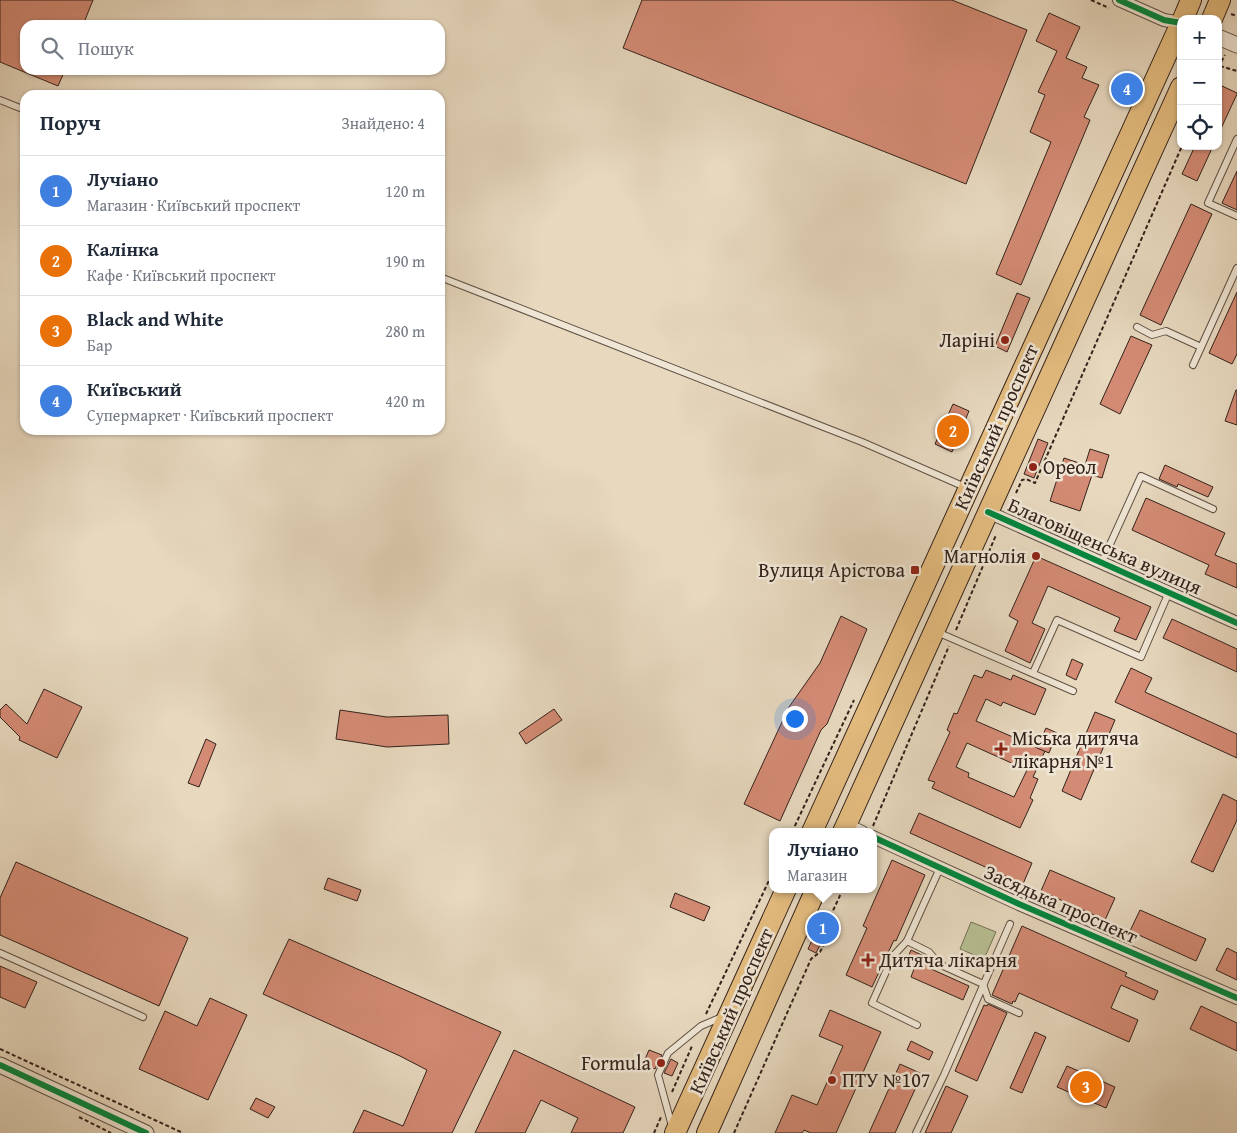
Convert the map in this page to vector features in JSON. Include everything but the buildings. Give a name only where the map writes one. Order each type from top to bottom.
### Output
[{"type":"main road","points":[[1185,15],[1191,0]]},
{"type":"main road","points":[[1214,15],[1220,0]]},
{"type":"main road","name":"Київський проспект","points":[[814,828],[1177,32]]},
{"type":"main road","name":"Київський проспект","points":[[851,828],[934,630],[972,546],[988,512],[1009,487],[1177,97]]},
{"type":"main road","points":[[977,470],[976,480],[981,487],[988,490],[1009,487]]},
{"type":"main road","points":[[948,535],[954,530],[962,528],[968,531],[972,538],[972,546]]},
{"type":"main road","name":"Київський проспект","points":[[674,1133],[784,893]]},
{"type":"main road","name":"Київський проспект","points":[[707,1133],[814,893]]},
{"type":"street","points":[[1119,0],[1164,20],[1177,22]]},
{"type":"street","points":[[1222,39],[1237,45]]},
{"type":"street","name":"Благовіщенська вулиця","points":[[988,512],[1237,623]]},
{"type":"street","name":"Засядька проспект","points":[[877,839],[1019,904],[1237,998]]},
{"type":"street","points":[[0,1065],[146,1133]]},
{"type":"lane","points":[[0,100],[20,108]]},
{"type":"lane","points":[[1237,139],[1208,203],[1237,216]]},
{"type":"lane","points":[[1192,365],[1237,268]]},
{"type":"lane","points":[[445,279],[862,442],[968,489]]},
{"type":"lane","points":[[1137,328],[1152,335],[1166,331],[1201,348]]},
{"type":"lane","points":[[1102,562],[1141,476],[1213,509]]},
{"type":"lane","points":[[1033,673],[1057,620],[1141,657],[1168,592]]},
{"type":"lane","points":[[934,630],[1073,691]]},
{"type":"lane","points":[[917,1025],[872,1003],[893,956],[907,941],[940,868]]},
{"type":"lane","points":[[916,1133],[1010,924]]},
{"type":"lane","points":[[907,941],[929,952],[939,964],[983,984],[988,999],[1019,1013]]},
{"type":"lane","points":[[0,953],[143,1017]]},
{"type":"lane","points":[[674,1133],[658,1075],[668,1053],[701,1026],[730,1013]]},
{"type":"path","points":[[1222,66],[1237,71]]},
{"type":"path","points":[[1009,487],[1026,479],[1035,483],[1180,150]]},
{"type":"path","points":[[872,828],[992,544]]},
{"type":"path","points":[[654,1133],[701,1026],[769,881]]},
{"type":"path","points":[[734,1133],[811,959],[820,952],[833,926],[831,915],[841,893]]},
{"type":"path","points":[[0,1049],[183,1133]]},
{"type":"green space","points":[[971,922],[996,932],[984,959],[960,949]]},
{"type":"cycle path","points":[[1119,0],[1164,20],[1177,22]]},
{"type":"cycle path","points":[[988,512],[1237,623]]},
{"type":"cycle path","points":[[877,839],[1019,904],[1237,998]]},
{"type":"cycle path","points":[[0,1065],[146,1133]]},
{"type":"place","name":"Київський","points":[[1127,89]]},
{"type":"place","name":"Ларіні","points":[[1005,340]]},
{"type":"place","name":"Калінка","points":[[953,431]]},
{"type":"place","name":"Ореол","points":[[1033,467]]},
{"type":"place","name":"Магнолія","points":[[1036,556]]},
{"type":"place","name":"Вулиця Арістова","points":[[915,570]]},
{"type":"place","name":"Міська дитяча лікарня №1","points":[[1001,749]]},
{"type":"place","name":"Лучіано","points":[[823,928]]},
{"type":"place","name":"Дитяча лікарня","points":[[868,960]]},
{"type":"place","name":"Formula","points":[[661,1063]]},
{"type":"place","name":"ПТУ №107","points":[[832,1080]]},
{"type":"place","name":"Black and White","points":[[1086,1087]]}]
